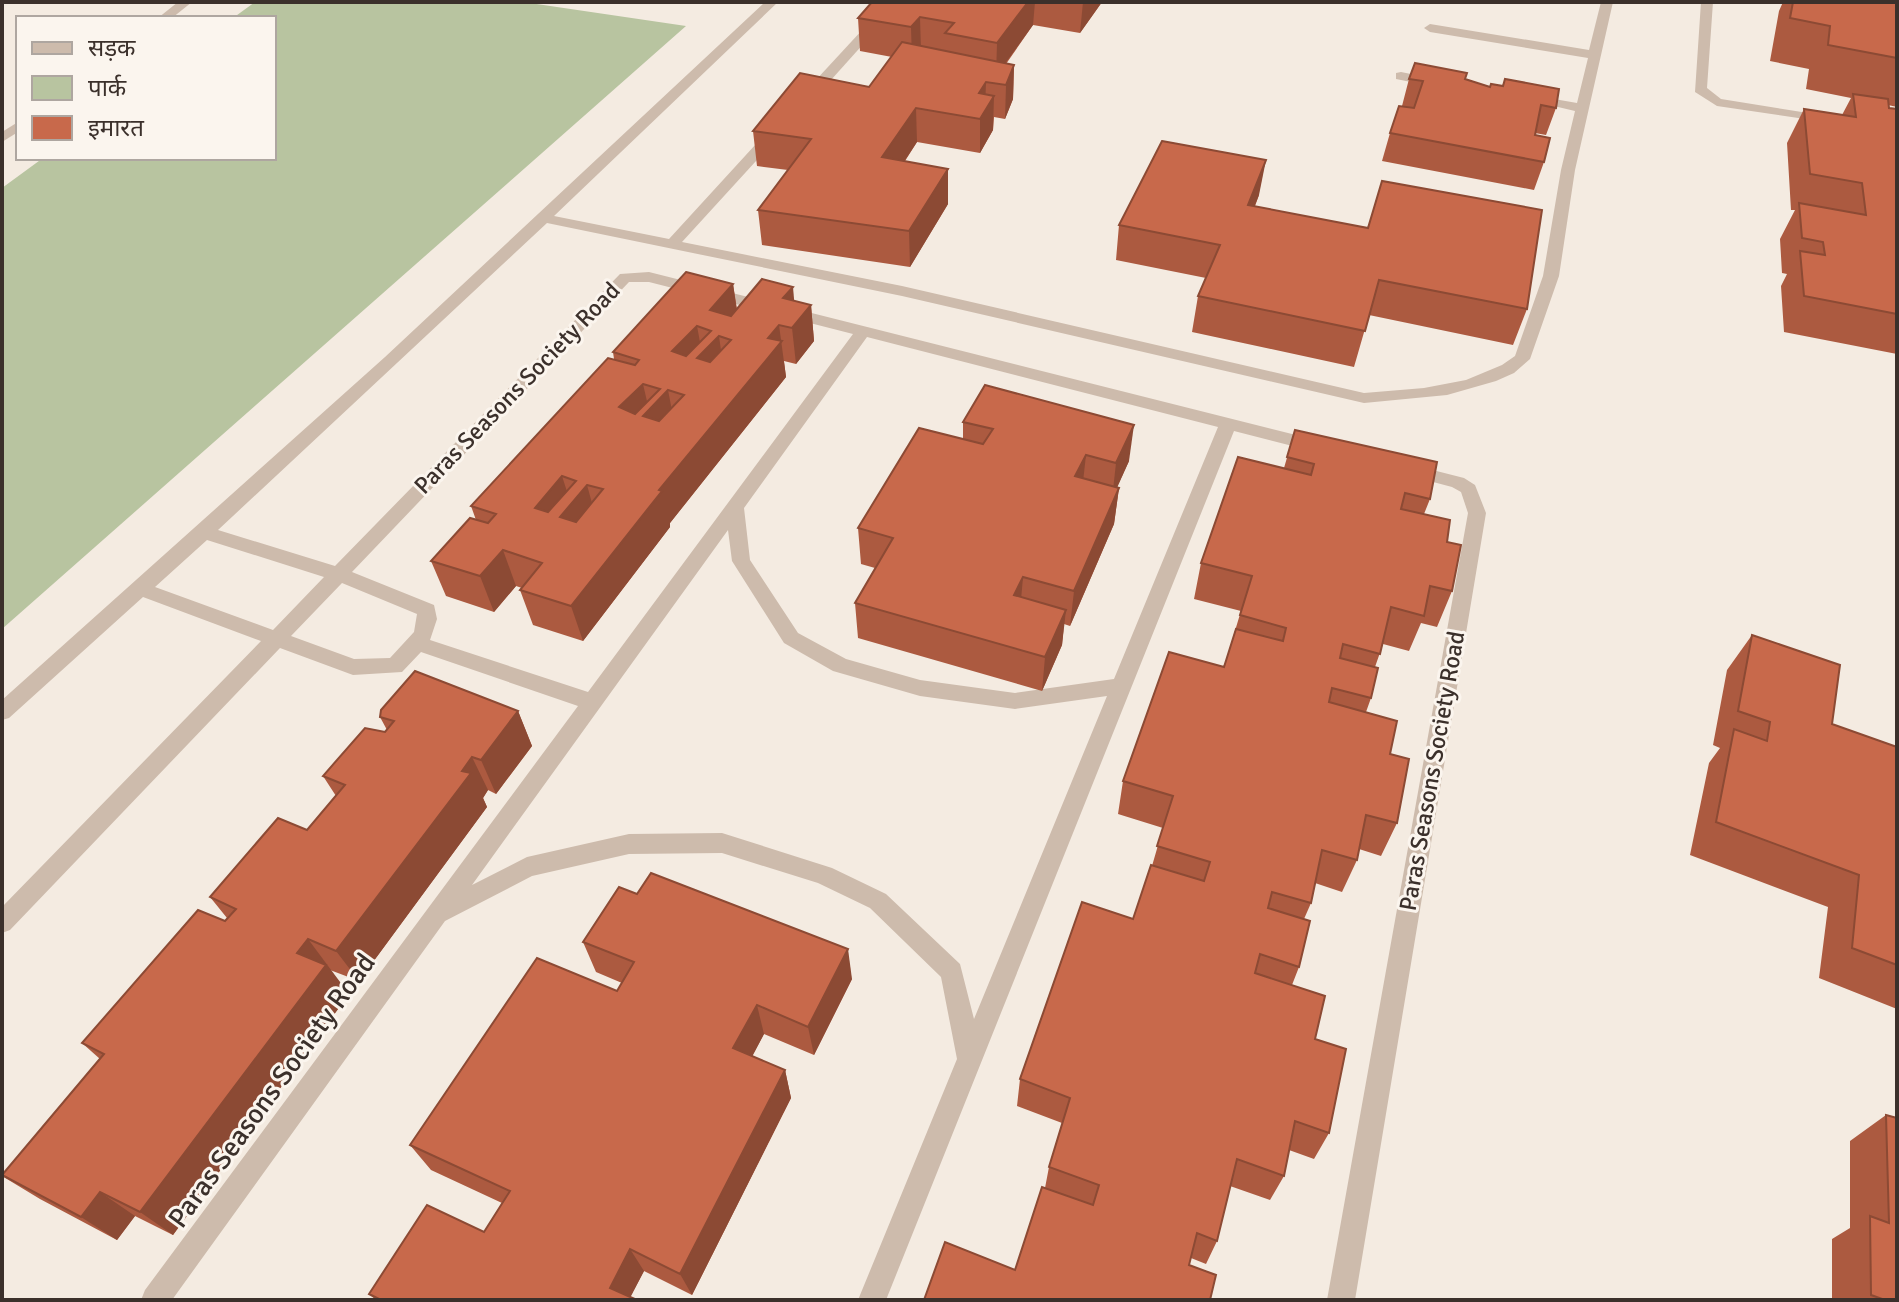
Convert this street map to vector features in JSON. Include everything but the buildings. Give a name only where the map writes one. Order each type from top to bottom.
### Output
[{"type":"street","points":[[167,16],[186,2]]},
{"type":"street","points":[[2,712],[204,532],[545,218],[772,2]]},
{"type":"street","points":[[799,106],[895,2]]},
{"type":"street","points":[[545,218],[902,291],[1364,398],[1402,396],[1461,385],[1514,366],[1522,359],[1551,276],[1582,108],[1607,2]]},
{"type":"street","points":[[1707,2],[1700,89],[1705,95],[1717,102],[1841,122]]},
{"type":"street","points":[[1430,28],[1594,55]]},
{"type":"street","points":[[1401,76],[1446,84]]},
{"type":"street","points":[[1522,98],[1582,108]]},
{"type":"street","points":[[672,244],[778,129]]},
{"type":"street","name":"Paras Seasons Society Road","points":[[2,923],[625,277],[649,277],[1335,451]]},
{"type":"street","name":"Paras Seasons Society Road","points":[[155,1300],[863,332]]},
{"type":"street","points":[[872,1300],[1228,424]]},
{"type":"street","name":"Paras Seasons Society Road","points":[[1341,1300],[1477,513],[1469,489],[1458,482],[1396,467]]},
{"type":"street","points":[[735,507],[741,561],[791,638],[840,665],[920,688],[1015,701],[1122,686]]},
{"type":"street","points":[[141,589],[353,667],[395,666],[417,643],[428,624],[427,610],[338,574],[204,532]]},
{"type":"street","points":[[417,643],[592,702]]},
{"type":"street","name":"Paras Seasons Society Road","points":[[436,915],[527,867],[629,844],[722,843],[824,875],[878,901],[952,972],[970,1059]]},
{"type":"green space","points":[[255,2],[523,2],[686,26],[2,629],[2,188],[40,160],[276,160],[276,16],[236,16]]}]
